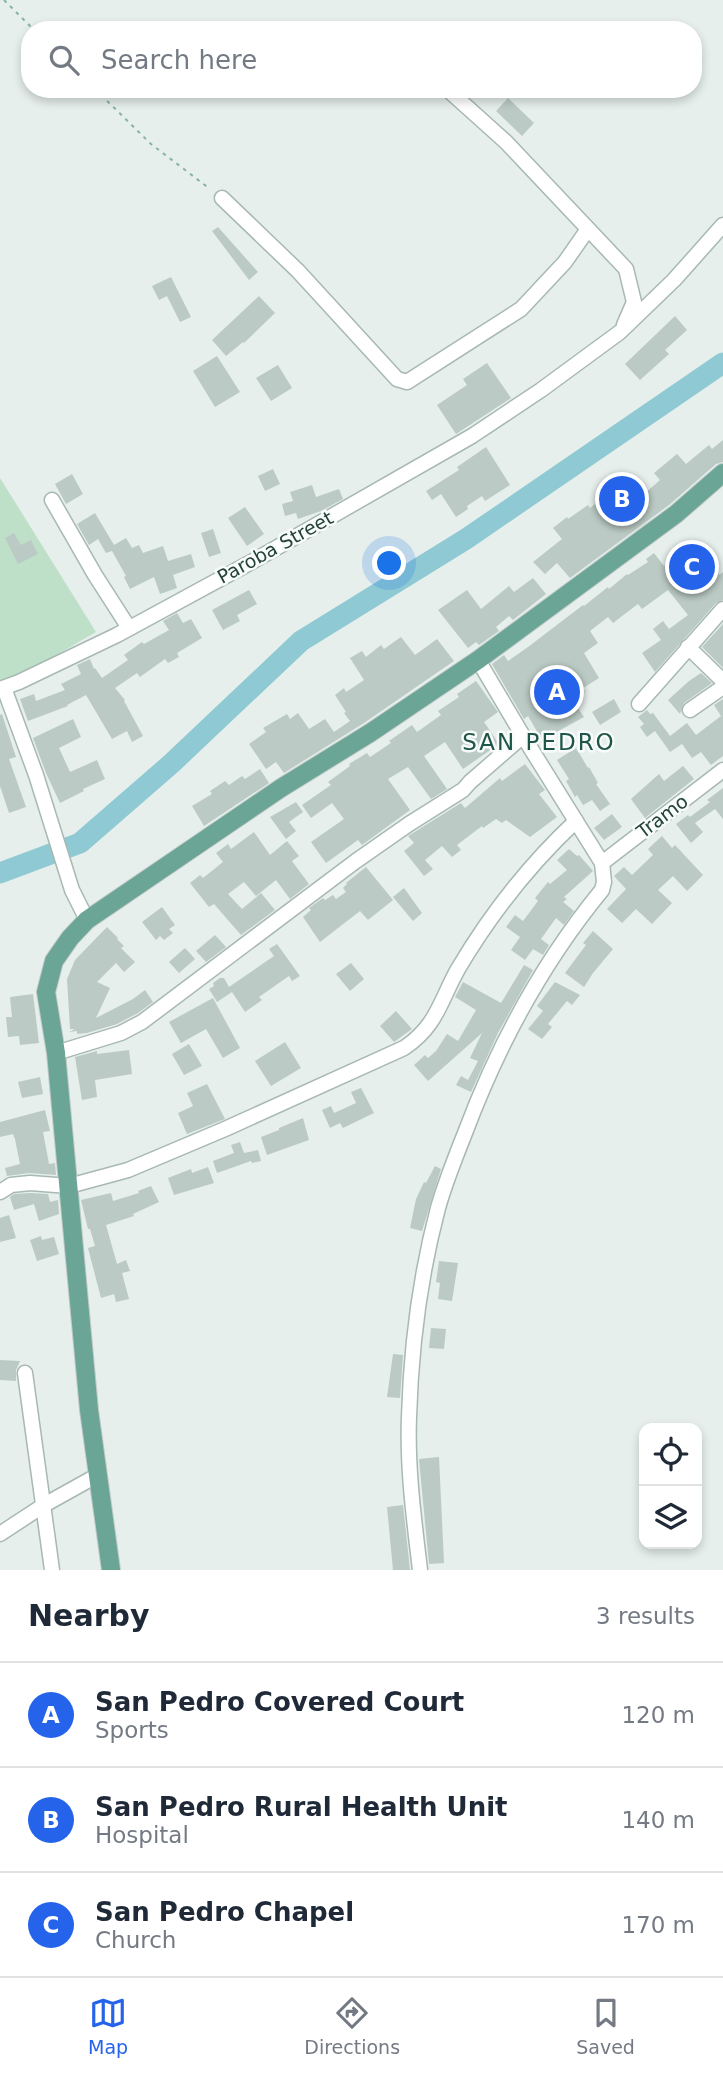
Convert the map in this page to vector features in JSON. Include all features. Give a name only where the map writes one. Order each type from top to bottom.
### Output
[{"type":"main road","points":[[111,1570],[89,1410],[56,1054],[46,992],[54,961],[87,920],[478,660],[677,514],[723,473]]},
{"type":"street","points":[[457,98],[506,142],[626,269],[634,302],[620,332]]},
{"type":"street","points":[[222,198],[298,271],[397,379],[407,382],[521,309],[565,262],[588,229]]},
{"type":"street","name":"Paroba Street","points":[[2,688],[129,628],[471,436],[541,390],[620,332],[674,280],[723,225]]},
{"type":"street","points":[[52,500],[129,628]]},
{"type":"street","points":[[639,704],[723,609]]},
{"type":"street","points":[[688,647],[723,681]]},
{"type":"street","points":[[419,1570],[410,1474],[409,1416],[414,1335],[439,1206],[477,1100],[521,1008],[557,948],[604,883],[602,863],[478,660]]},
{"type":"street","points":[[690,710],[723,687]]},
{"type":"street","points":[[2,688],[36,775],[72,890],[87,920]]},
{"type":"street","points":[[56,1054],[121,1033],[142,1022],[356,861],[464,790],[523,736]]},
{"type":"street","name":"Tramo","points":[[602,863],[723,770]]},
{"type":"street","points":[[0,1192],[10,1185],[69,1185],[128,1170],[404,1048],[419,1038],[439,1010],[458,970],[524,876],[552,843],[576,821]]},
{"type":"street","points":[[25,1373],[52,1570]]},
{"type":"street","points":[[0,1534],[44,1505],[98,1475]]},
{"type":"path","points":[[4,0],[25,21]]},
{"type":"path","points":[[104,98],[151,145],[222,198]]},
{"type":"green space","points":[[0,478],[96,632],[18,677],[0,682]]},
{"type":"building","points":[[508,98],[534,123],[522,136],[496,111]]},
{"type":"building","points":[[218,227],[258,272],[249,280],[212,231]]},
{"type":"building","points":[[171,277],[191,317],[180,322],[167,296],[159,300],[152,286]]},
{"type":"building","points":[[259,296],[275,313],[244,343],[226,356],[212,340]]},
{"type":"building","points":[[675,316],[687,330],[665,350],[669,354],[640,380],[625,364]]},
{"type":"building","points":[[217,356],[240,392],[215,407],[193,371]]},
{"type":"building","points":[[487,363],[511,398],[456,434],[437,405],[467,385],[463,379]]},
{"type":"building","points":[[278,365],[292,388],[271,401],[256,378]]},
{"type":"building","points":[[723,440],[723,462],[716,464],[669,505],[570,578],[557,563],[545,574],[533,562],[562,539],[553,528],[567,517],[568,519],[588,505],[590,508],[623,486],[635,502],[660,480],[654,473],[677,454],[686,464],[709,445],[712,449]]},
{"type":"building","points":[[486,447],[510,485],[485,501],[482,496],[456,517],[441,494],[432,500],[426,491],[459,470],[457,467]]},
{"type":"building","points":[[273,469],[280,484],[265,491],[258,476]]},
{"type":"building","points":[[72,474],[83,494],[66,504],[55,484]]},
{"type":"building","points":[[312,485],[316,497],[339,489],[343,499],[298,519],[296,513],[285,516],[282,504],[293,501],[290,492]]},
{"type":"building","points":[[245,507],[264,534],[247,546],[228,518]]},
{"type":"building","points":[[95,513],[114,545],[126,538],[132,548],[139,545],[143,553],[163,546],[168,561],[191,554],[195,567],[173,575],[177,588],[160,594],[154,577],[130,589],[112,551],[106,553],[98,539],[89,545],[77,524]]},
{"type":"building","points":[[213,529],[221,553],[209,557],[201,533]]},
{"type":"building","points":[[14,533],[21,545],[31,540],[38,554],[18,564],[5,538]]},
{"type":"building","points":[[696,543],[719,575],[723,572],[723,600],[716,603],[655,672],[642,653],[661,640],[653,629],[663,621],[669,629],[688,615],[668,590],[642,609],[638,604],[613,623],[608,617],[590,631],[598,643],[584,653],[599,678],[583,688],[585,692],[572,699],[584,717],[542,740],[528,716],[524,719],[492,664],[504,655],[508,661],[608,587],[609,589],[648,562],[646,559],[654,553],[664,566]]},
{"type":"building","points":[[533,578],[546,594],[513,620],[509,616],[496,627],[499,631],[479,645],[476,642],[468,648],[438,610],[467,590],[481,609],[509,586],[514,592]]},
{"type":"building","points":[[249,590],[257,604],[237,615],[240,621],[223,630],[212,610]]},
{"type":"building","points":[[177,613],[183,623],[191,619],[202,638],[177,653],[179,657],[168,663],[165,659],[140,677],[137,673],[115,688],[125,700],[143,736],[132,742],[127,731],[112,739],[86,695],[68,706],[28,721],[20,699],[34,694],[36,701],[65,690],[61,684],[81,674],[77,665],[90,659],[102,678],[128,660],[124,655],[142,642],[144,644],[169,630],[163,621]]},
{"type":"building","points":[[723,624],[723,668],[702,647]]},
{"type":"building","points":[[401,637],[415,655],[437,639],[454,661],[364,723],[284,773],[276,762],[266,769],[249,744],[266,732],[263,728],[287,714],[290,719],[298,713],[309,729],[325,719],[334,732],[350,721],[335,695],[344,688],[346,692],[364,680],[350,658],[362,651],[366,657],[381,645],[384,649]]},
{"type":"building","points":[[701,673],[712,683],[684,703],[680,714],[668,700]]},
{"type":"building","points":[[476,681],[498,712],[484,722],[499,744],[463,769],[445,742],[424,756],[447,789],[431,799],[408,767],[388,779],[410,810],[362,845],[358,840],[326,863],[311,842],[344,819],[332,803],[311,818],[302,805],[331,785],[328,782],[350,766],[349,764],[367,753],[370,757],[412,725],[417,732],[441,715],[438,711]]},
{"type":"building","points":[[614,699],[621,712],[600,725],[592,712]]},
{"type":"building","points":[[723,699],[723,756],[711,765],[701,752],[692,758],[682,744],[670,752],[655,731],[647,737],[640,727],[644,724],[638,717],[647,710],[650,714],[653,713],[670,736],[687,723],[696,735],[721,716],[714,705]]},
{"type":"building","points":[[2,714],[16,757],[9,759],[26,807],[9,813],[0,786]]},
{"type":"building","points":[[73,719],[81,737],[59,748],[70,772],[97,760],[105,779],[60,803],[33,738]]},
{"type":"building","points":[[576,748],[610,804],[600,811],[592,800],[583,805],[577,795],[575,797],[566,781],[569,779],[557,760]]},
{"type":"building","points":[[525,764],[545,790],[539,794],[557,817],[530,837],[506,820],[502,823],[496,819],[457,845],[461,850],[452,857],[442,846],[425,860],[433,869],[424,876],[404,851],[414,843],[408,836],[461,803],[465,808],[500,778],[502,781]]},
{"type":"building","points":[[683,766],[694,779],[645,818],[631,799],[659,774],[664,781]]},
{"type":"building","points":[[260,769],[269,783],[204,826],[192,806],[212,794],[210,791],[225,781],[229,785]]},
{"type":"building","points":[[723,788],[723,819],[715,809],[695,823],[703,832],[691,843],[676,824],[710,802],[707,800]]},
{"type":"building","points":[[296,802],[303,812],[289,822],[296,831],[286,839],[270,817]]},
{"type":"building","points":[[612,814],[622,827],[604,840],[594,828]]},
{"type":"building","points":[[254,832],[270,855],[287,841],[299,856],[292,861],[309,884],[290,899],[276,880],[256,896],[244,882],[228,894],[242,909],[261,893],[275,910],[241,935],[214,904],[209,907],[190,883],[200,875],[203,878],[223,862],[216,853],[228,844],[231,849]]},
{"type":"building","points":[[662,836],[672,848],[675,845],[703,875],[687,891],[673,876],[658,890],[672,903],[652,924],[636,909],[622,923],[607,909],[626,889],[614,876],[624,867],[632,875],[653,855],[648,849]]},
{"type":"building","points":[[569,849],[579,855],[593,871],[564,897],[567,899],[563,902],[574,911],[564,925],[556,918],[541,939],[549,945],[543,955],[533,949],[525,960],[511,950],[520,937],[506,927],[515,915],[523,921],[538,901],[535,898],[548,882],[550,884],[567,870],[557,860]]},
{"type":"building","points":[[366,867],[393,900],[368,920],[360,911],[320,942],[303,917],[311,910],[309,908],[323,898],[325,900],[333,895],[336,899],[346,892],[343,888],[346,883]]},
{"type":"building","points":[[404,888],[422,913],[413,921],[393,897]]},
{"type":"building","points":[[162,907],[175,925],[169,929],[173,933],[164,940],[160,936],[156,940],[142,922]]},
{"type":"building","points":[[107,927],[124,946],[121,948],[135,962],[124,972],[116,963],[97,982],[110,988],[96,1018],[145,990],[153,1002],[117,1024],[87,1033],[69,1032],[75,1029],[70,1029],[67,979],[75,960]]},
{"type":"building","points":[[593,931],[613,949],[584,987],[565,973]]},
{"type":"building","points":[[215,935],[226,947],[206,962],[196,951]]},
{"type":"building","points":[[277,944],[300,976],[292,981],[289,976],[259,997],[262,1000],[245,1012],[232,992],[217,1002],[209,989],[214,986],[213,983],[224,978],[229,987],[274,956],[269,949]]},
{"type":"building","points":[[185,948],[195,959],[179,973],[169,962]]},
{"type":"building","points":[[351,963],[364,979],[350,991],[336,974]]},
{"type":"building","points":[[524,965],[533,970],[498,1033],[471,1092],[456,1085],[461,1076],[468,1080],[478,1061],[470,1058],[482,1033],[428,1081],[414,1065],[425,1055],[428,1058],[436,1051],[447,1034],[458,1041],[476,1010],[455,997],[463,982],[501,1003]]},
{"type":"building","points":[[555,982],[580,995],[572,1005],[567,1001],[548,1024],[552,1027],[542,1039],[528,1029],[543,1011],[537,1006]]},
{"type":"building","points":[[33,994],[39,1043],[20,1045],[19,1036],[8,1037],[6,1017],[12,1017],[10,997]]},
{"type":"building","points":[[213,998],[240,1048],[223,1058],[206,1029],[181,1043],[169,1022]]},
{"type":"building","points":[[396,1011],[412,1029],[394,1042],[380,1026]]},
{"type":"building","points":[[285,1042],[301,1068],[271,1086],[255,1061]]},
{"type":"building","points":[[189,1044],[202,1066],[184,1075],[172,1054]]},
{"type":"building","points":[[129,1050],[132,1074],[95,1080],[97,1097],[82,1100],[75,1057],[97,1051],[97,1054]]},
{"type":"building","points":[[40,1077],[43,1094],[22,1098],[18,1082]]},
{"type":"building","points":[[207,1084],[225,1119],[187,1134],[178,1113],[193,1106],[187,1093]]},
{"type":"building","points":[[361,1088],[374,1113],[343,1128],[340,1123],[330,1128],[322,1110],[331,1106],[334,1113],[356,1103],[351,1092]]},
{"type":"building","points":[[45,1110],[50,1131],[43,1132],[49,1164],[55,1163],[56,1175],[29,1173],[7,1176],[5,1168],[20,1164],[13,1134],[0,1137],[0,1122]]},
{"type":"building","points":[[303,1118],[309,1140],[267,1155],[261,1137]]},
{"type":"building","points":[[240,1142],[244,1153],[258,1150],[261,1161],[251,1161],[217,1173],[213,1161],[234,1153],[231,1145]]},
{"type":"building","points":[[435,1166],[441,1169],[422,1231],[410,1228],[416,1199]]},
{"type":"building","points":[[208,1167],[214,1183],[174,1195],[168,1178],[191,1169],[192,1173]]},
{"type":"building","points":[[151,1186],[159,1202],[133,1214],[134,1216],[106,1225],[117,1264],[126,1260],[130,1271],[122,1273],[129,1299],[116,1302],[114,1294],[101,1298],[88,1248],[95,1246],[81,1200],[111,1193],[113,1201],[139,1193],[138,1191]]},
{"type":"building","points":[[14,1194],[48,1194],[50,1202],[58,1200],[59,1214],[39,1221],[34,1204],[14,1210],[10,1197]]},
{"type":"building","points":[[9,1215],[16,1238],[0,1242],[0,1218]]},
{"type":"building","points":[[41,1236],[42,1240],[54,1237],[59,1254],[37,1261],[30,1240]]},
{"type":"building","points":[[439,1261],[458,1263],[452,1301],[438,1299],[440,1283],[436,1282]]},
{"type":"building","points":[[431,1328],[446,1329],[444,1349],[429,1348]]},
{"type":"building","points":[[393,1354],[403,1355],[400,1398],[387,1397]]},
{"type":"building","points":[[0,1360],[20,1361],[16,1370],[16,1381],[0,1380]]},
{"type":"building","points":[[439,1457],[444,1563],[429,1564],[419,1459]]},
{"type":"building","points":[[403,1505],[410,1570],[393,1570],[387,1507]]},
{"type":"waterway","points":[[0,873],[80,843],[172,763],[301,641],[466,539],[723,363]]},
{"type":"place","name":"San Pedro Rural Health Unit","points":[[622,499]]},
{"type":"place","name":"San Pedro Chapel","points":[[692,567]]},
{"type":"place","name":"San Pedro Covered Court","points":[[557,692]]},
{"type":"district","name":"SAN PEDRO","points":[[539,742]]}]
